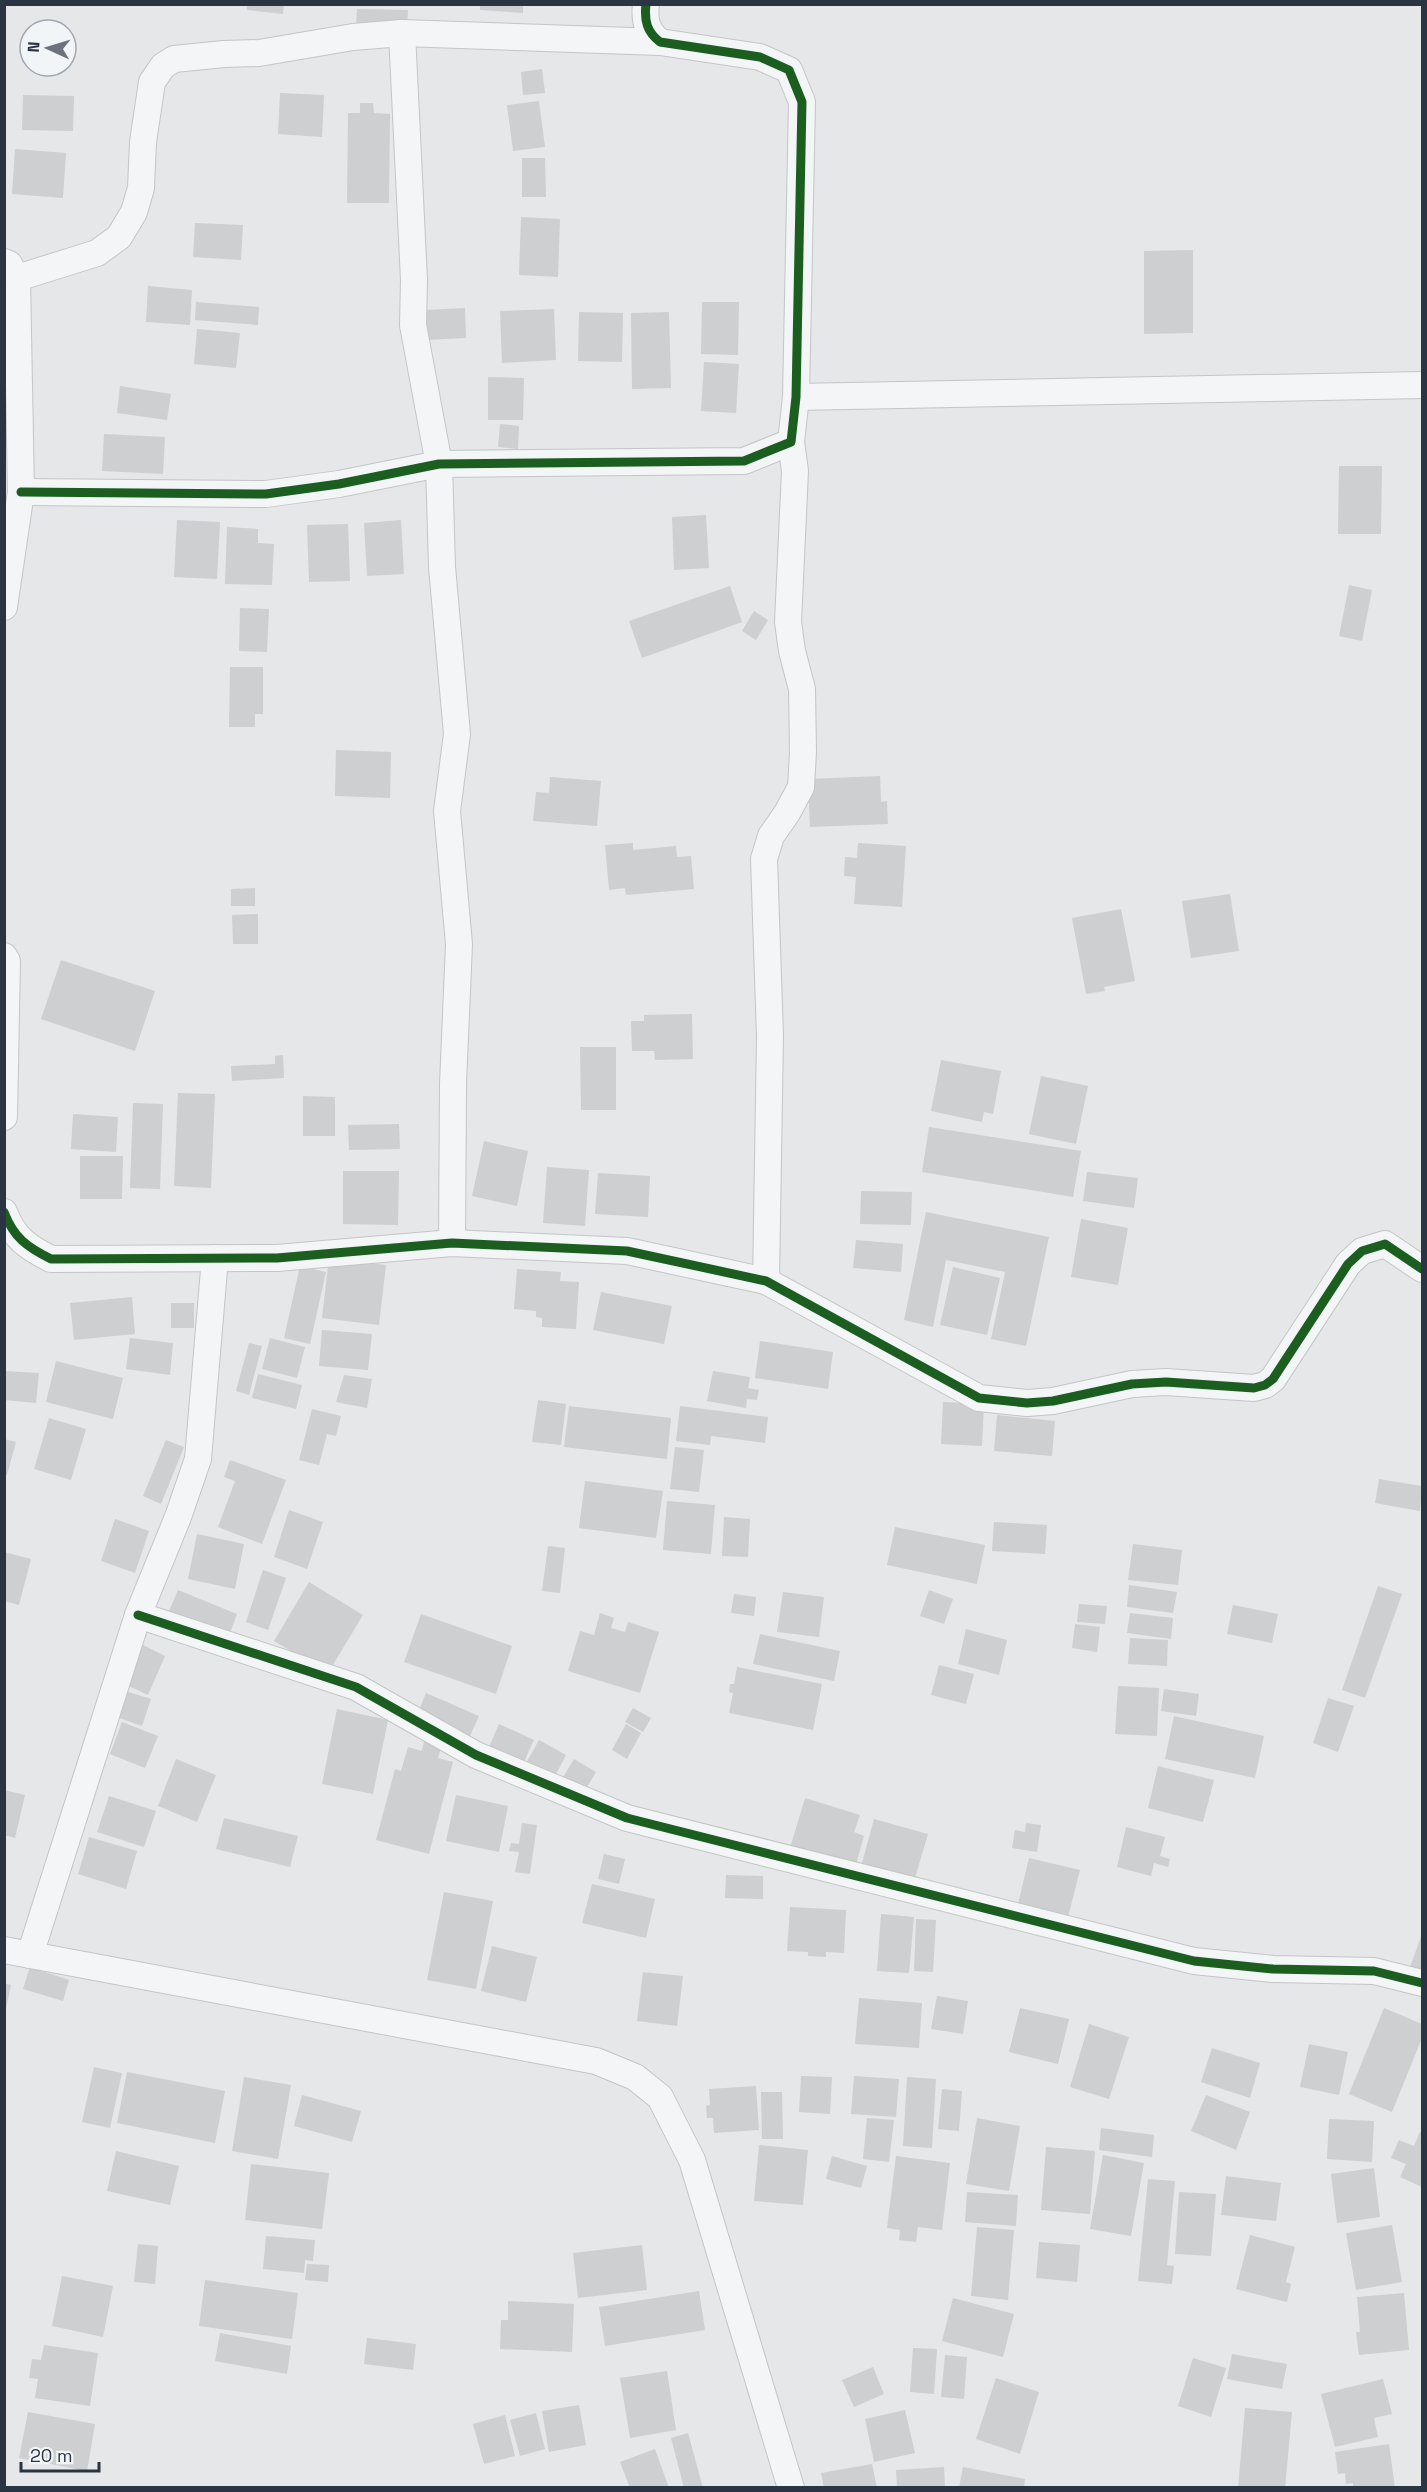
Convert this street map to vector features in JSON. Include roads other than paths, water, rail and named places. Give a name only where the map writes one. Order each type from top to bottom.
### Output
[{"type":"street","points":[[646,4],[645,16],[649,33],[660,42]]},
{"type":"street","points":[[402,33],[414,280],[414,325],[439,464],[442,567],[457,734],[447,812],[459,944],[453,1084],[452,1243]]},
{"type":"street","points":[[4,607],[21,492],[11,270],[97,253],[119,237],[134,212],[141,188],[143,142],[152,82],[162,66],[174,59],[259,53],[353,37],[402,33],[660,42],[760,57],[789,70],[802,102],[796,397],[791,442],[795,471],[788,621],[792,651],[802,689],[803,752],[801,787],[771,836],[764,859],[770,1036],[766,1281]]},
{"type":"street","points":[[796,397],[1422,385]]},
{"type":"street","points":[[21,492],[266,494],[339,484],[439,464],[744,461],[791,442]]},
{"type":"street","points":[[4,956],[7,962],[4,1117]]},
{"type":"street","points":[[4,1212],[10,1227],[28,1248],[51,1259],[277,1258],[452,1243],[627,1251],[766,1281],[979,1398],[1027,1403],[1053,1401],[1132,1384],[1166,1382],[1230,1388],[1254,1388],[1265,1385],[1273,1379],[1348,1264],[1362,1251],[1385,1244],[1422,1269]]},
{"type":"street","points":[[30,1955],[138,1615],[178,1517],[198,1459],[214,1258]]},
{"type":"street","points":[[138,1615],[356,1687],[476,1755],[627,1818],[1194,1961],[1273,1969],[1374,1971],[1422,1983]]},
{"type":"street","points":[[4,1950],[596,2061],[635,2077],[660,2097],[692,2160],[791,2487]]}]
